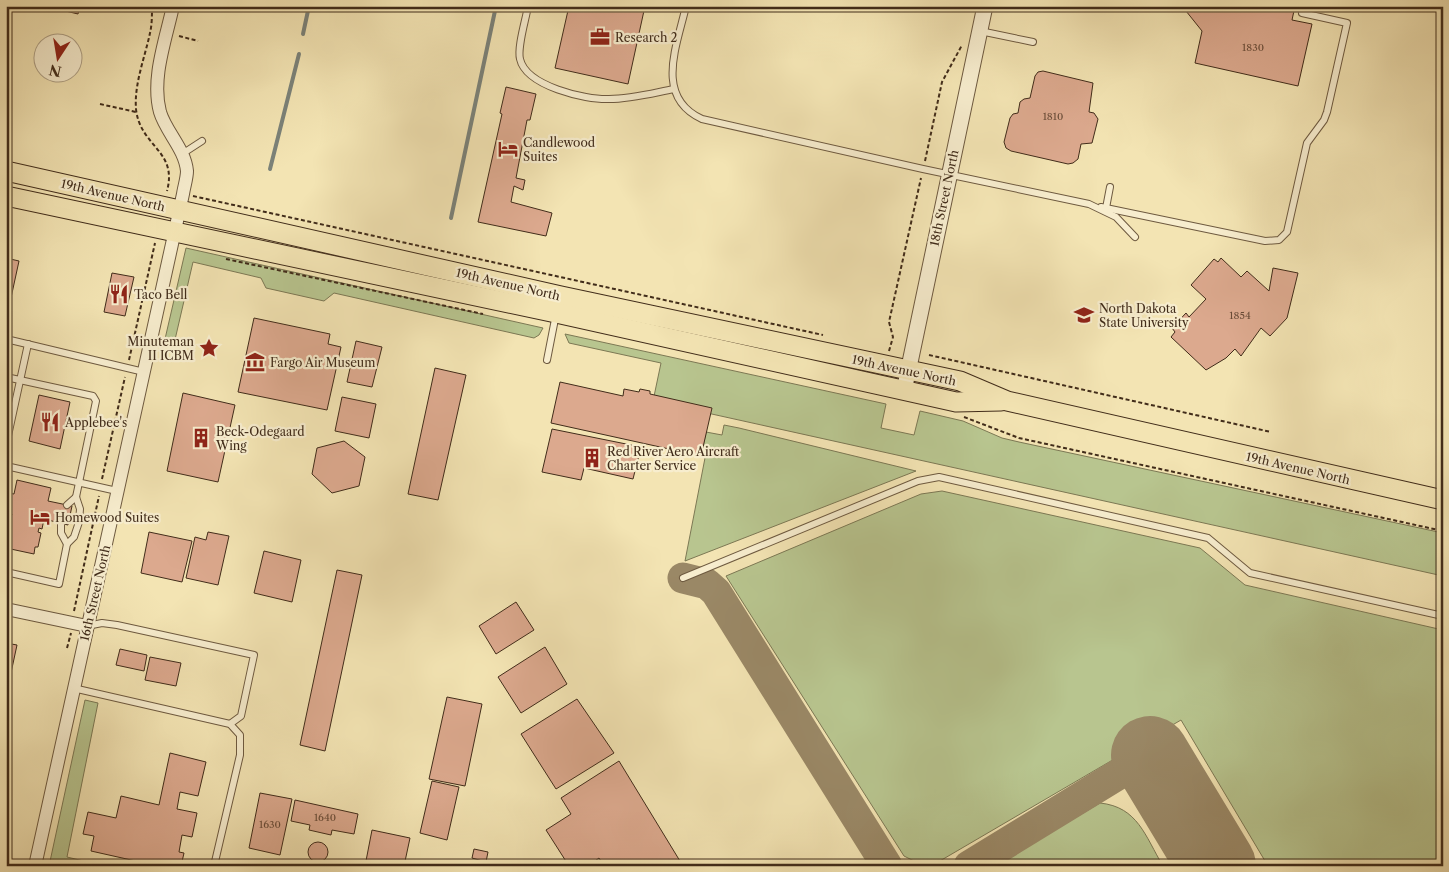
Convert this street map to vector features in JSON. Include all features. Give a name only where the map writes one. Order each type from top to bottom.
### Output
[{"type":"main road","name":"19th Avenue North","points":[[7,172],[181,202],[908,371],[960,381],[1007,401],[1443,500]]},
{"type":"main road","name":"19th Avenue North","points":[[6,196],[556,313],[956,402],[1007,401]]},
{"type":"street","points":[[173,6],[158,78],[157,96],[167,130],[182,154]]},
{"type":"street","name":"18th Street North","points":[[904,390],[985,6]]},
{"type":"street","name":"16th Street North","points":[[35,866],[181,202],[187,171],[182,154]]},
{"type":"street","points":[[6,609],[87,626]]},
{"type":"lane","points":[[528,6],[519,57],[529,76],[538,82],[548,87],[607,100],[629,98],[674,89]]},
{"type":"lane","points":[[686,6],[672,66],[674,89],[683,107],[702,119],[948,175],[1266,241],[1279,240],[1286,232],[1306,143],[1324,120],[1327,112],[1347,23],[1302,13]]},
{"type":"lane","points":[[980,31],[1033,42]]},
{"type":"lane","points":[[182,154],[202,142]]},
{"type":"lane","points":[[1106,208],[1110,187]]},
{"type":"lane","points":[[1089,204],[1116,217],[1134,237]]},
{"type":"lane","points":[[547,360],[556,313]]},
{"type":"lane","points":[[6,339],[144,372]]},
{"type":"lane","points":[[6,445],[28,344]]},
{"type":"lane","points":[[6,377],[93,396],[96,401],[76,497],[80,509],[79,522],[74,537],[67,544],[59,584],[6,572]]},
{"type":"lane","points":[[6,466],[117,491]]},
{"type":"lane","points":[[682,578],[918,481],[939,477],[1208,538],[1250,573],[1443,616]]},
{"type":"lane","points":[[66,505],[76,497]]},
{"type":"lane","points":[[62,523],[61,532],[67,544]]},
{"type":"lane","points":[[87,626],[102,623],[117,625],[254,655],[240,716],[230,724]]},
{"type":"lane","points":[[74,688],[230,724],[240,735],[240,755],[214,866]]},
{"type":"path","points":[[885,353],[888,353],[891,348],[893,337],[889,322],[942,82],[964,42]]},
{"type":"path","points":[[100,104],[136,112]]},
{"type":"path","points":[[161,189],[181,202],[826,336]]},
{"type":"path","points":[[67,648],[100,487],[155,242]]},
{"type":"path","points":[[374,292],[485,314]]},
{"type":"path","points":[[929,355],[1271,432]]},
{"type":"path","points":[[962,416],[991,429],[1019,438],[1443,531]]},
{"type":"green space","points":[[186,248],[543,328],[539,335],[534,338],[334,293],[324,301],[266,288],[261,278],[193,262],[174,344],[165,339]]},
{"type":"green space","points":[[565,334],[886,404],[881,428],[914,435],[920,411],[963,421],[1002,438],[1019,442],[1443,533],[1443,576],[653,401],[661,363],[569,343]]},
{"type":"green space","points":[[724,425],[916,471],[685,561],[705,458],[701,456],[706,432],[722,435]]},
{"type":"green space","points":[[942,491],[1200,548],[1245,585],[1443,630],[1443,866],[1268,866],[1181,720],[933,865],[918,863],[904,856],[726,576],[921,494]]},
{"type":"green space","points":[[85,700],[98,703],[67,857],[104,866],[49,866]]},
{"type":"green space","points":[[1100,803],[1123,810],[1132,817],[1145,834],[1163,866],[994,866]]},
{"type":"building","points":[[45,6],[80,6],[78,14]]},
{"type":"building","name":"Research 2","points":[[569,6],[645,6],[628,84],[555,68]]},
{"type":"building","points":[[1182,6],[1295,6],[1292,20],[1312,24],[1298,86],[1195,63],[1202,31]]},
{"type":"building","points":[[1043,71],[1093,83],[1089,112],[1094,113],[1098,119],[1092,143],[1081,144],[1078,159],[1073,163],[1068,164],[1011,151],[1006,148],[1004,142],[1010,118],[1013,114],[1018,113],[1020,102],[1030,98],[1035,76],[1038,72]]},
{"type":"building","name":"Candlewood Suites","points":[[506,87],[536,94],[530,120],[527,120],[516,178],[525,180],[523,190],[514,186],[511,202],[552,213],[546,236],[478,222],[502,114],[500,113]]},
{"type":"building","points":[[6,258],[19,261],[9,307],[6,306]]},
{"type":"building","points":[[1221,258],[1241,277],[1247,271],[1269,291],[1273,268],[1298,273],[1287,318],[1270,336],[1261,328],[1241,356],[1235,349],[1226,358],[1206,370],[1171,337],[1175,332],[1172,328],[1186,313],[1189,317],[1206,299],[1191,285],[1214,259],[1218,262]]},
{"type":"building","name":"Taco Bell","points":[[112,273],[134,277],[125,316],[104,312]]},
{"type":"building","points":[[254,318],[330,334],[328,344],[341,347],[327,410],[238,392]]},
{"type":"building","points":[[356,341],[382,347],[372,387],[347,382]]},
{"type":"building","points":[[435,368],[466,375],[438,500],[408,494]]},
{"type":"building","points":[[560,382],[623,396],[624,389],[639,392],[640,389],[650,391],[650,394],[712,408],[701,456],[551,423]]},
{"type":"building","name":"Beck-Odegaard Wing","points":[[183,393],[235,405],[218,482],[167,471]]},
{"type":"building","name":"Applebee's","points":[[39,395],[70,402],[60,449],[29,441]]},
{"type":"building","points":[[342,397],[376,404],[369,438],[335,431]]},
{"type":"building","name":"Red River Aero Aircraft Charter Service","points":[[552,429],[641,447],[633,479],[584,468],[581,480],[542,472]]},
{"type":"building","points":[[344,441],[365,457],[359,486],[332,493],[312,474],[317,448]]},
{"type":"building","name":"Homewood Suites","points":[[17,480],[51,488],[48,501],[72,506],[68,525],[44,519],[42,529],[39,528],[38,532],[41,533],[38,547],[35,547],[34,554],[6,548],[6,519],[10,520],[12,514],[6,511],[6,498],[7,493],[14,494]]},
{"type":"building","points":[[149,532],[192,541],[182,582],[141,573]]},
{"type":"building","points":[[208,532],[229,536],[218,585],[186,578],[195,537],[206,540]]},
{"type":"building","points":[[264,551],[301,560],[292,602],[254,593]]},
{"type":"building","points":[[337,570],[362,575],[325,751],[300,745]]},
{"type":"building","points":[[516,602],[534,630],[496,654],[479,626]]},
{"type":"building","points":[[6,643],[17,645],[6,696]]},
{"type":"building","points":[[545,647],[567,684],[521,713],[498,677]]},
{"type":"building","points":[[120,649],[147,655],[144,671],[116,665]]},
{"type":"building","points":[[150,657],[181,663],[176,686],[145,680]]},
{"type":"building","points":[[447,697],[482,704],[465,786],[429,779]]},
{"type":"building","points":[[577,699],[614,753],[556,789],[521,734]]},
{"type":"building","points":[[170,753],[206,762],[198,796],[180,792],[177,809],[197,813],[192,837],[182,835],[179,852],[184,853],[181,866],[158,866],[91,851],[94,836],[83,834],[88,812],[116,818],[121,796],[159,805]]},
{"type":"building","points":[[619,761],[683,866],[604,866],[599,858],[588,866],[569,866],[546,830],[571,814],[561,798]]},
{"type":"building","points":[[432,781],[459,787],[447,840],[420,833]]},
{"type":"building","points":[[260,793],[292,799],[280,855],[249,848]]},
{"type":"building","points":[[295,800],[358,814],[354,834],[332,830],[331,835],[309,830],[310,825],[291,821]]},
{"type":"building","points":[[372,830],[410,838],[404,866],[365,866]]},
{"type":"building","points":[[318,842],[325,845],[328,852],[325,859],[318,862],[311,859],[308,852],[311,845]]},
{"type":"building","points":[[474,849],[488,852],[486,862],[472,858]]},
{"type":"waterway","points":[[303,34],[309,6]]},
{"type":"waterway","points":[[451,218],[496,6]]},
{"type":"waterway","points":[[270,169],[299,54]]},
{"type":"taxiway","points":[[683,578],[707,584],[716,592],[887,866]]},
{"type":"taxiway","points":[[969,866],[1150,755]]},
{"type":"runway","points":[[1150,755],[1217,866]]},
{"type":"place","name":"Research 2","points":[[600,37]]},
{"type":"place","name":"Candlewood Suites","points":[[508,149]]},
{"type":"place","name":"Taco Bell","points":[[119,294]]},
{"type":"place","name":"North Dakota State University","points":[[1084,315]]},
{"type":"place","name":"Minuteman II ICBM","points":[[209,348]]},
{"type":"place","name":"Fargo Air Museum","points":[[255,362]]},
{"type":"place","name":"Applebee's","points":[[50,422]]},
{"type":"place","name":"Beck-Odegaard Wing","points":[[201,438]]},
{"type":"place","name":"Red River Aero Aircraft Charter Service","points":[[592,458]]},
{"type":"place","name":"Homewood Suites","points":[[40,517]]}]
